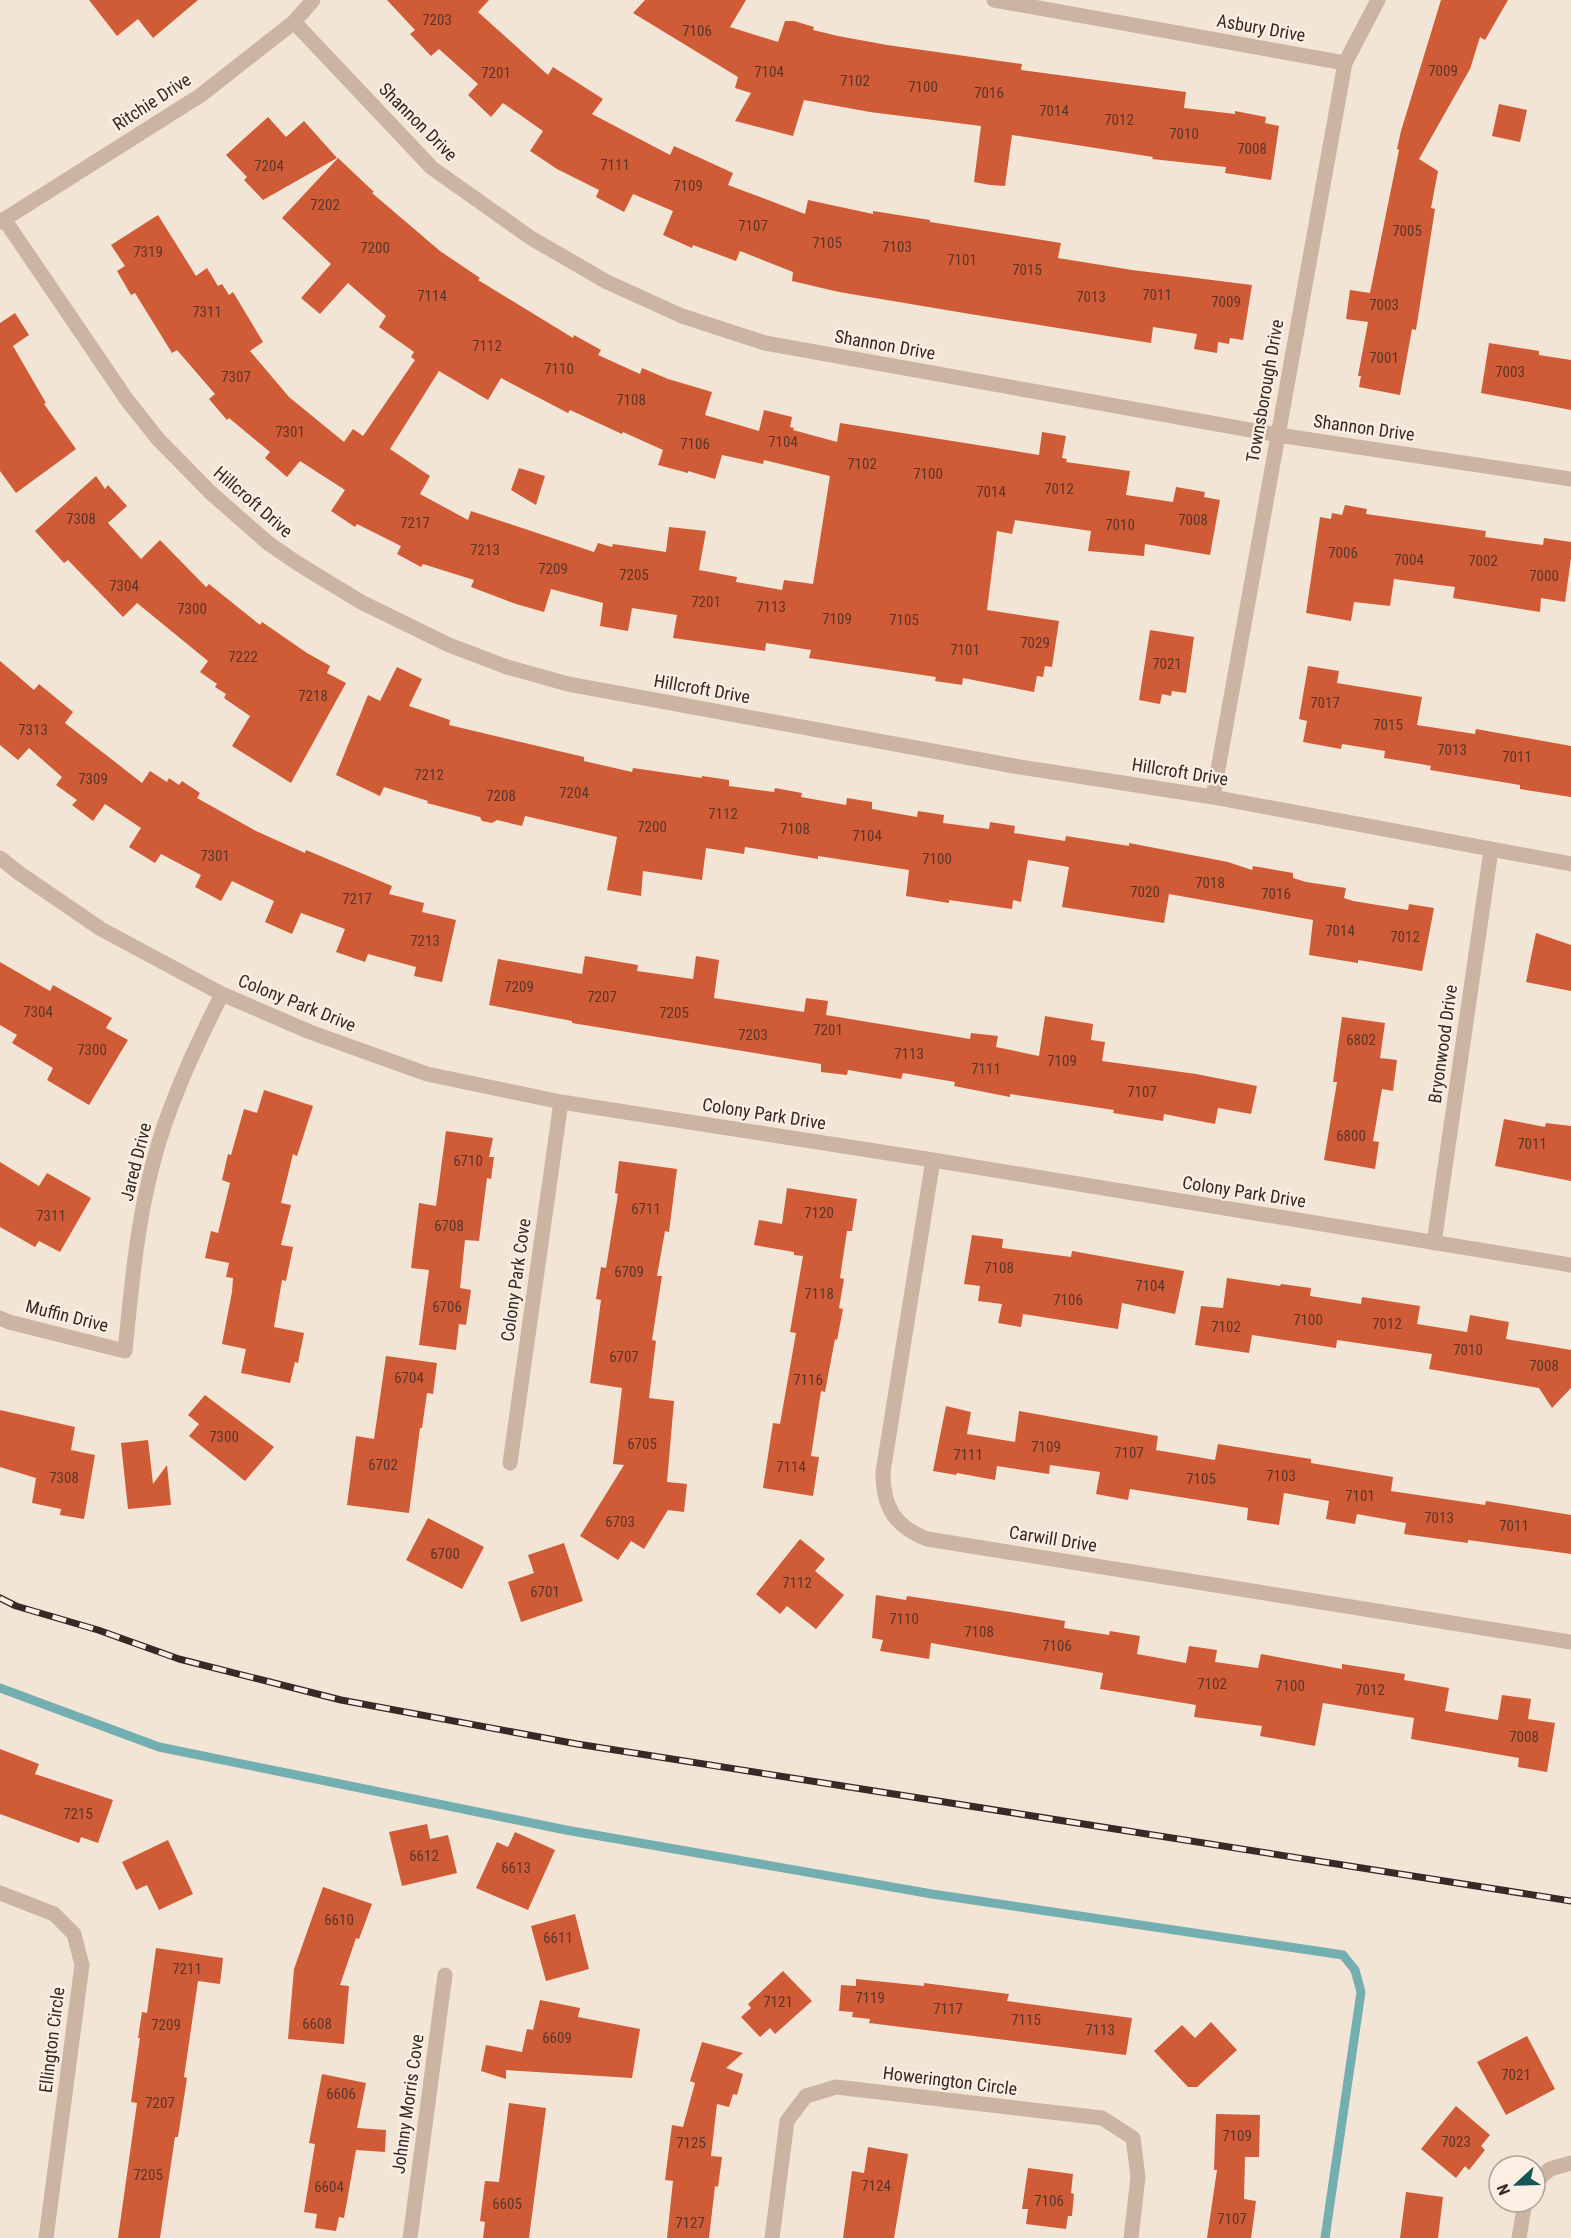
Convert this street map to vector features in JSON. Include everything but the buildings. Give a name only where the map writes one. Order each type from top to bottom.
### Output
[{"type":"street","name":"Ritchie Drive","points":[[2,220],[201,95],[294,22],[313,0]]},
{"type":"street","name":"Asbury Drive","points":[[994,0],[1345,63]]},
{"type":"street","name":"Townsborough Drive","points":[[1213,797],[1345,63],[1378,0]]},
{"type":"street","name":"Shannon Drive","points":[[294,22],[432,168],[531,238],[606,282],[682,316],[765,343],[1278,435],[1571,479]]},
{"type":"street","name":"Hillcroft Drive","points":[[2,220],[127,400],[158,439],[211,493],[268,543],[297,563],[361,602],[440,640],[507,667],[568,684],[1014,766],[1213,797],[1571,864]]},
{"type":"street","name":"Bryonwood Drive","points":[[1434,1243],[1491,850]]},
{"type":"street","name":"Colony Park Drive","points":[[0,858],[101,929],[222,994],[310,1032],[427,1074],[561,1102],[933,1160],[1571,1265]]},
{"type":"street","name":"Jared Drive","points":[[125,1351],[132,1277],[142,1216],[158,1143],[193,1053],[222,994]]},
{"type":"street","name":"Colony Park Cove","points":[[510,1463],[561,1102]]},
{"type":"street","name":"Carwill Drive","points":[[933,1160],[883,1472],[883,1488],[887,1504],[902,1526],[927,1539],[1571,1642]]},
{"type":"street","name":"Muffin Drive","points":[[0,1317],[9,1322],[125,1351]]},
{"type":"street","name":"Ellington Circle","points":[[0,1893],[54,1914],[74,1934],[82,1965],[46,2238]]},
{"type":"street","name":"Johnny Morris Cove","points":[[410,2238],[445,1975]]},
{"type":"street","name":"Howerington Circle","points":[[772,2238],[787,2121],[806,2096],[836,2087],[1102,2118],[1133,2138],[1138,2177],[1131,2238]]},
{"type":"street","points":[[1547,2172],[1571,2163]]},
{"type":"street","points":[[1519,2238],[1523,2214]]},
{"type":"waterway","points":[[0,1688],[159,1747],[566,1830],[932,1894],[1343,1955],[1355,1970],[1361,1992],[1325,2238]]},
{"type":"railway","points":[[0,1598],[16,1606],[98,1630],[179,1659],[341,1700],[577,1744],[1571,1901]]}]
